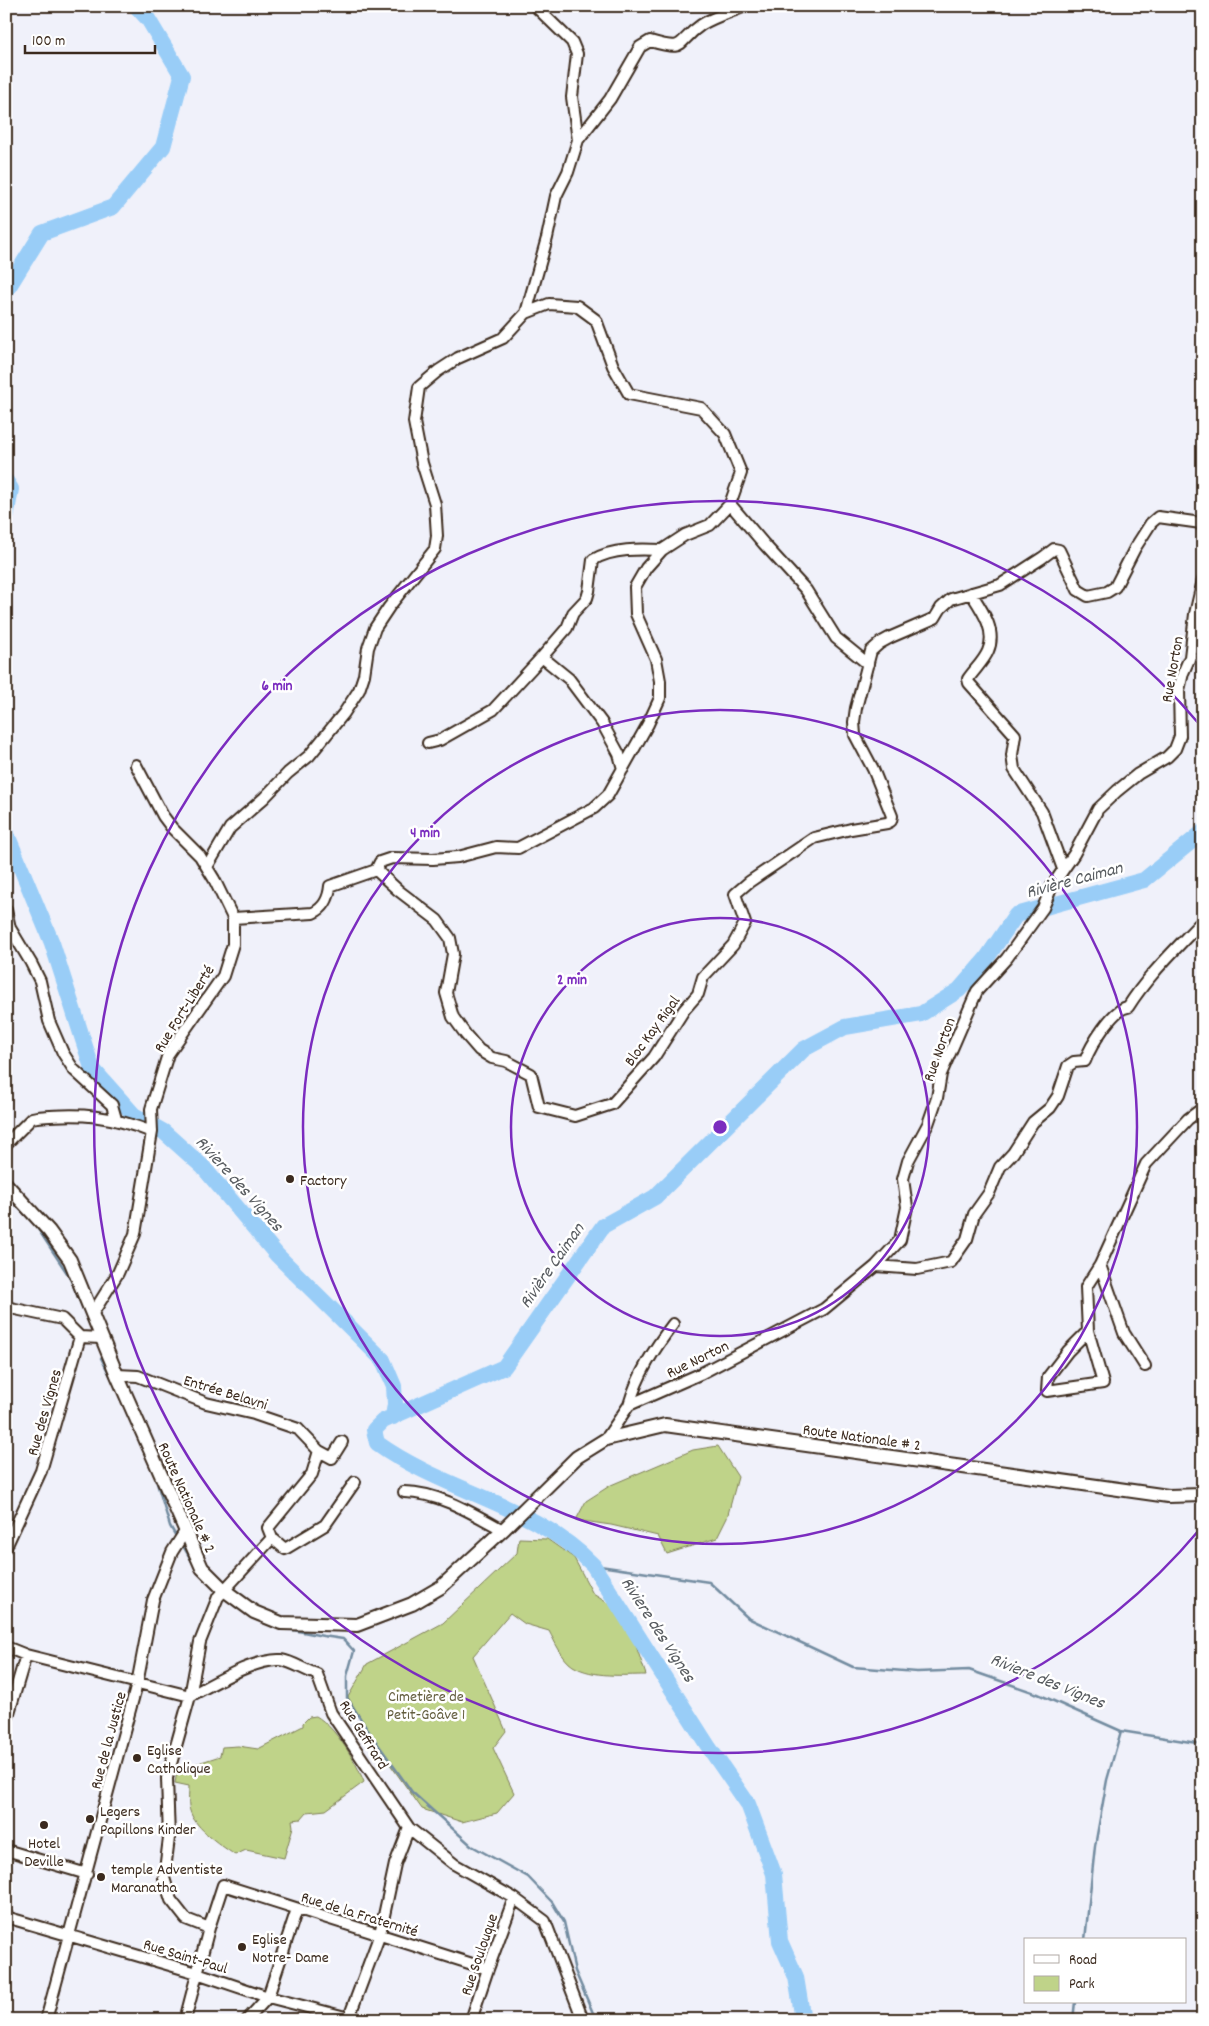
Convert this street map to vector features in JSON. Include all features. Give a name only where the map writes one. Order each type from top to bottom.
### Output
[{"type":"main road","name":"Route Nationale # 2","points":[[6,1184],[48,1231],[70,1260],[117,1375],[202,1568],[221,1594],[254,1612],[281,1623],[357,1625],[412,1604],[441,1587],[504,1529],[577,1457],[606,1439],[665,1425],[1168,1496],[1203,1495]]},
{"type":"street","points":[[535,6],[536,9],[560,28],[572,42],[577,54],[572,97],[578,140]]},
{"type":"street","points":[[526,313],[547,238],[556,196],[568,172],[578,140],[610,99],[640,47],[650,41],[669,47],[681,44],[701,25],[745,6]]},
{"type":"street","points":[[207,867],[230,828],[264,798],[288,773],[309,756],[344,713],[362,682],[368,648],[375,628],[389,607],[435,549],[437,536],[435,504],[422,464],[414,422],[419,387],[438,370],[458,358],[502,338],[526,313],[549,304],[576,306],[596,320],[613,366],[629,394],[701,408],[725,434],[740,473],[730,504],[710,525],[685,534],[662,550],[646,568],[635,587],[636,614],[656,659],[660,682],[660,698],[648,724],[608,795],[594,808],[518,848],[496,847],[458,857],[441,859],[392,858],[380,862],[376,870],[330,886],[329,895],[320,910],[313,913],[233,918]]},
{"type":"street","points":[[730,504],[806,590],[836,638],[868,664],[872,652],[880,643],[935,618],[941,608],[951,599],[1000,585],[1054,549],[1058,550],[1078,590],[1088,596],[1107,592],[1115,586],[1151,522],[1158,517],[1201,523],[1203,528]]},
{"type":"street","points":[[428,743],[440,740],[493,710],[542,657],[550,645],[567,628],[573,614],[587,598],[590,591],[593,560],[599,557],[641,549],[662,550]]},
{"type":"street","name":"Rue Norton","points":[[629,1405],[700,1374],[824,1309],[876,1266],[900,1240],[907,1207],[903,1179],[908,1161],[928,1124],[941,1074],[977,991],[1007,958],[1038,915],[1052,886],[1074,854],[1098,809],[1116,791],[1138,774],[1167,757],[1175,749],[1180,736],[1179,690],[1183,673],[1190,657],[1195,614],[1203,580]]},
{"type":"street","points":[[972,593],[989,626],[991,639],[988,651],[968,679],[969,683],[1015,735],[1012,755],[1014,769],[1042,812],[1063,869]]},
{"type":"street","points":[[542,657],[569,679],[602,723],[619,754],[623,769]]},
{"type":"street","name":"Bloc Kay Rigal","points":[[376,870],[399,891],[437,920],[450,938],[453,954],[446,993],[453,1017],[479,1050],[492,1058],[506,1062],[531,1074],[540,1107],[575,1116],[612,1104],[654,1057],[684,1010],[698,994],[703,977],[733,945],[745,923],[735,894],[749,882],[814,838],[890,821],[892,816],[873,769],[855,735],[856,708],[868,664]]},
{"type":"street","name":"Rue Fort-Liberté","points":[[93,1313],[118,1273],[135,1234],[152,1132],[151,1109],[168,1054],[223,976],[233,944],[233,918],[207,867],[200,856],[172,828],[163,816],[136,765]]},
{"type":"street","points":[[6,910],[10,928],[32,962],[40,982],[49,1021],[63,1053],[74,1070],[112,1105],[116,1119]]},
{"type":"street","points":[[876,1266],[917,1269],[951,1262],[966,1239],[974,1214],[992,1188],[1000,1167],[1013,1153],[1033,1122],[1050,1108],[1058,1096],[1068,1066],[1074,1062],[1085,1061],[1088,1053],[1112,1016],[1122,1007],[1128,1007],[1136,993],[1158,967],[1203,920]]},
{"type":"street","points":[[1088,1332],[1068,1351],[1048,1377],[1047,1391],[1103,1383],[1088,1332],[1086,1287],[1100,1265],[1146,1164],[1188,1119],[1203,1108]]},
{"type":"street","points":[[6,1144],[32,1118],[72,1114],[116,1119],[152,1132]]},
{"type":"street","points":[[1100,1265],[1124,1333],[1145,1366]]},
{"type":"street","points":[[6,1307],[62,1319],[80,1337],[102,1338]]},
{"type":"street","points":[[606,1439],[629,1405],[634,1387],[647,1361],[673,1324]]},
{"type":"street","name":"Rue des Vignes","points":[[6,1548],[41,1471],[80,1337]]},
{"type":"street","name":"Entrée Belavni","points":[[117,1375],[138,1376],[206,1403],[254,1414],[298,1429],[319,1451]]},
{"type":"street","points":[[342,1442],[332,1458],[319,1451],[312,1474],[268,1528],[272,1538],[285,1549],[325,1525],[355,1482]]},
{"type":"street","points":[[404,1492],[412,1492],[434,1498],[504,1529]]},
{"type":"street","name":"Rue de la Justice","points":[[46,2020],[137,1684],[153,1600],[172,1552],[186,1530]]},
{"type":"street","points":[[185,2020],[209,1928],[186,1919],[171,1900],[164,1878],[169,1838],[167,1778],[190,1696],[200,1642],[221,1594],[272,1538]]},
{"type":"street","points":[[6,1647],[26,1655],[190,1696]]},
{"type":"street","points":[[6,1723],[26,1655]]},
{"type":"street","name":"Rue Geffrard","points":[[190,1696],[235,1672],[261,1663],[280,1660],[317,1674],[331,1713],[409,1828],[454,1864],[514,1898],[544,1921],[583,2020]]},
{"type":"street","points":[[351,2019],[380,1934],[395,1864],[409,1828]]},
{"type":"street","points":[[6,1850],[87,1874]]},
{"type":"street","name":"Rue de la Fraternité","points":[[209,1928],[224,1885],[488,1970]]},
{"type":"street","name":"Rue Soulouque","points":[[472,2020],[514,1898]]},
{"type":"street","points":[[246,2020],[268,1997],[297,1909]]},
{"type":"street","name":"Rue Saint-Paul","points":[[6,1917],[197,1973],[268,1997],[351,2019]]},
{"type":"shaded area","points":[[636,2013],[664,2016],[668,2020],[634,2020]]},
{"type":"green space","points":[[718,1446],[738,1477],[727,1518],[717,1538],[667,1554],[658,1536],[611,1525],[576,1520],[586,1501],[611,1485],[693,1450]]},
{"type":"green space","name":"Cimetière de Petit-Goâve 1","points":[[519,1538],[547,1539],[574,1558],[593,1594],[625,1614],[646,1675],[608,1675],[581,1670],[565,1659],[549,1631],[525,1624],[510,1613],[473,1656],[506,1731],[493,1748],[514,1793],[497,1813],[462,1822],[422,1809],[382,1753],[348,1697],[367,1664],[443,1623],[517,1553]]},
{"type":"green space","points":[[316,1716],[330,1728],[344,1745],[356,1764],[364,1782],[326,1810],[307,1812],[301,1819],[292,1820],[293,1827],[284,1858],[246,1850],[235,1855],[221,1846],[195,1821],[189,1806],[189,1786],[175,1783],[178,1766],[186,1767],[220,1756],[222,1747],[238,1746],[258,1749],[303,1726],[303,1723],[309,1717]]},
{"type":"waterway","name":"Riviere des Vignes","points":[[6,291],[42,233],[113,207],[163,147],[182,76],[148,19],[136,6]]},
{"type":"waterway","name":"Riviere des Vignes","points":[[6,481],[11,489],[6,517]]},
{"type":"waterway","name":"Riviere des Vignes","points":[[6,832],[52,943],[92,1068],[134,1115],[164,1132],[203,1167],[277,1255],[383,1360],[394,1386],[395,1404],[393,1417]]},
{"type":"waterway","name":"Rivière Caiman","points":[[803,2020],[796,1977],[780,1941],[774,1874],[748,1804],[708,1746],[593,1565],[570,1544],[544,1527],[403,1460],[377,1443],[374,1430],[383,1421],[504,1367],[603,1226],[655,1197],[804,1049],[845,1027],[921,1014],[959,990],[986,959],[1016,915],[1144,880],[1203,832]]},
{"type":"waterway","points":[[6,1195],[36,1226],[69,1276],[84,1311]]},
{"type":"waterway","points":[[101,1358],[114,1383]]},
{"type":"waterway","points":[[156,1480],[170,1526],[177,1538]]},
{"type":"waterway","points":[[182,1544],[193,1563]]},
{"type":"waterway","name":"Riviere des Vignes","points":[[593,1565],[709,1582],[748,1618],[853,1667],[917,1672],[969,1670],[1038,1694],[1121,1731],[1107,1780],[1095,1846],[1085,1938]]},
{"type":"waterway","points":[[273,1626],[343,1639],[354,1651],[347,1676],[347,1698],[365,1726],[412,1792],[472,1846],[528,1877],[552,1902],[564,1922],[575,1971],[596,2020]]},
{"type":"waterway","points":[[1121,1731],[1203,1744]]},
{"type":"waterway","name":"Riviere des Vignes","points":[[1073,2020],[1075,2004]]},
{"type":"place","name":"Factory","points":[[290,1179]]},
{"type":"place","name":"Eglise Catholique","points":[[137,1758]]},
{"type":"place","name":"Legers Papillons Kinder","points":[[90,1819]]},
{"type":"place","name":"Hotel Deville","points":[[44,1825]]},
{"type":"place","name":"temple Adventiste Maranatha","points":[[101,1877]]},
{"type":"place","name":"Eglise Notre- Dame","points":[[242,1947]]}]
